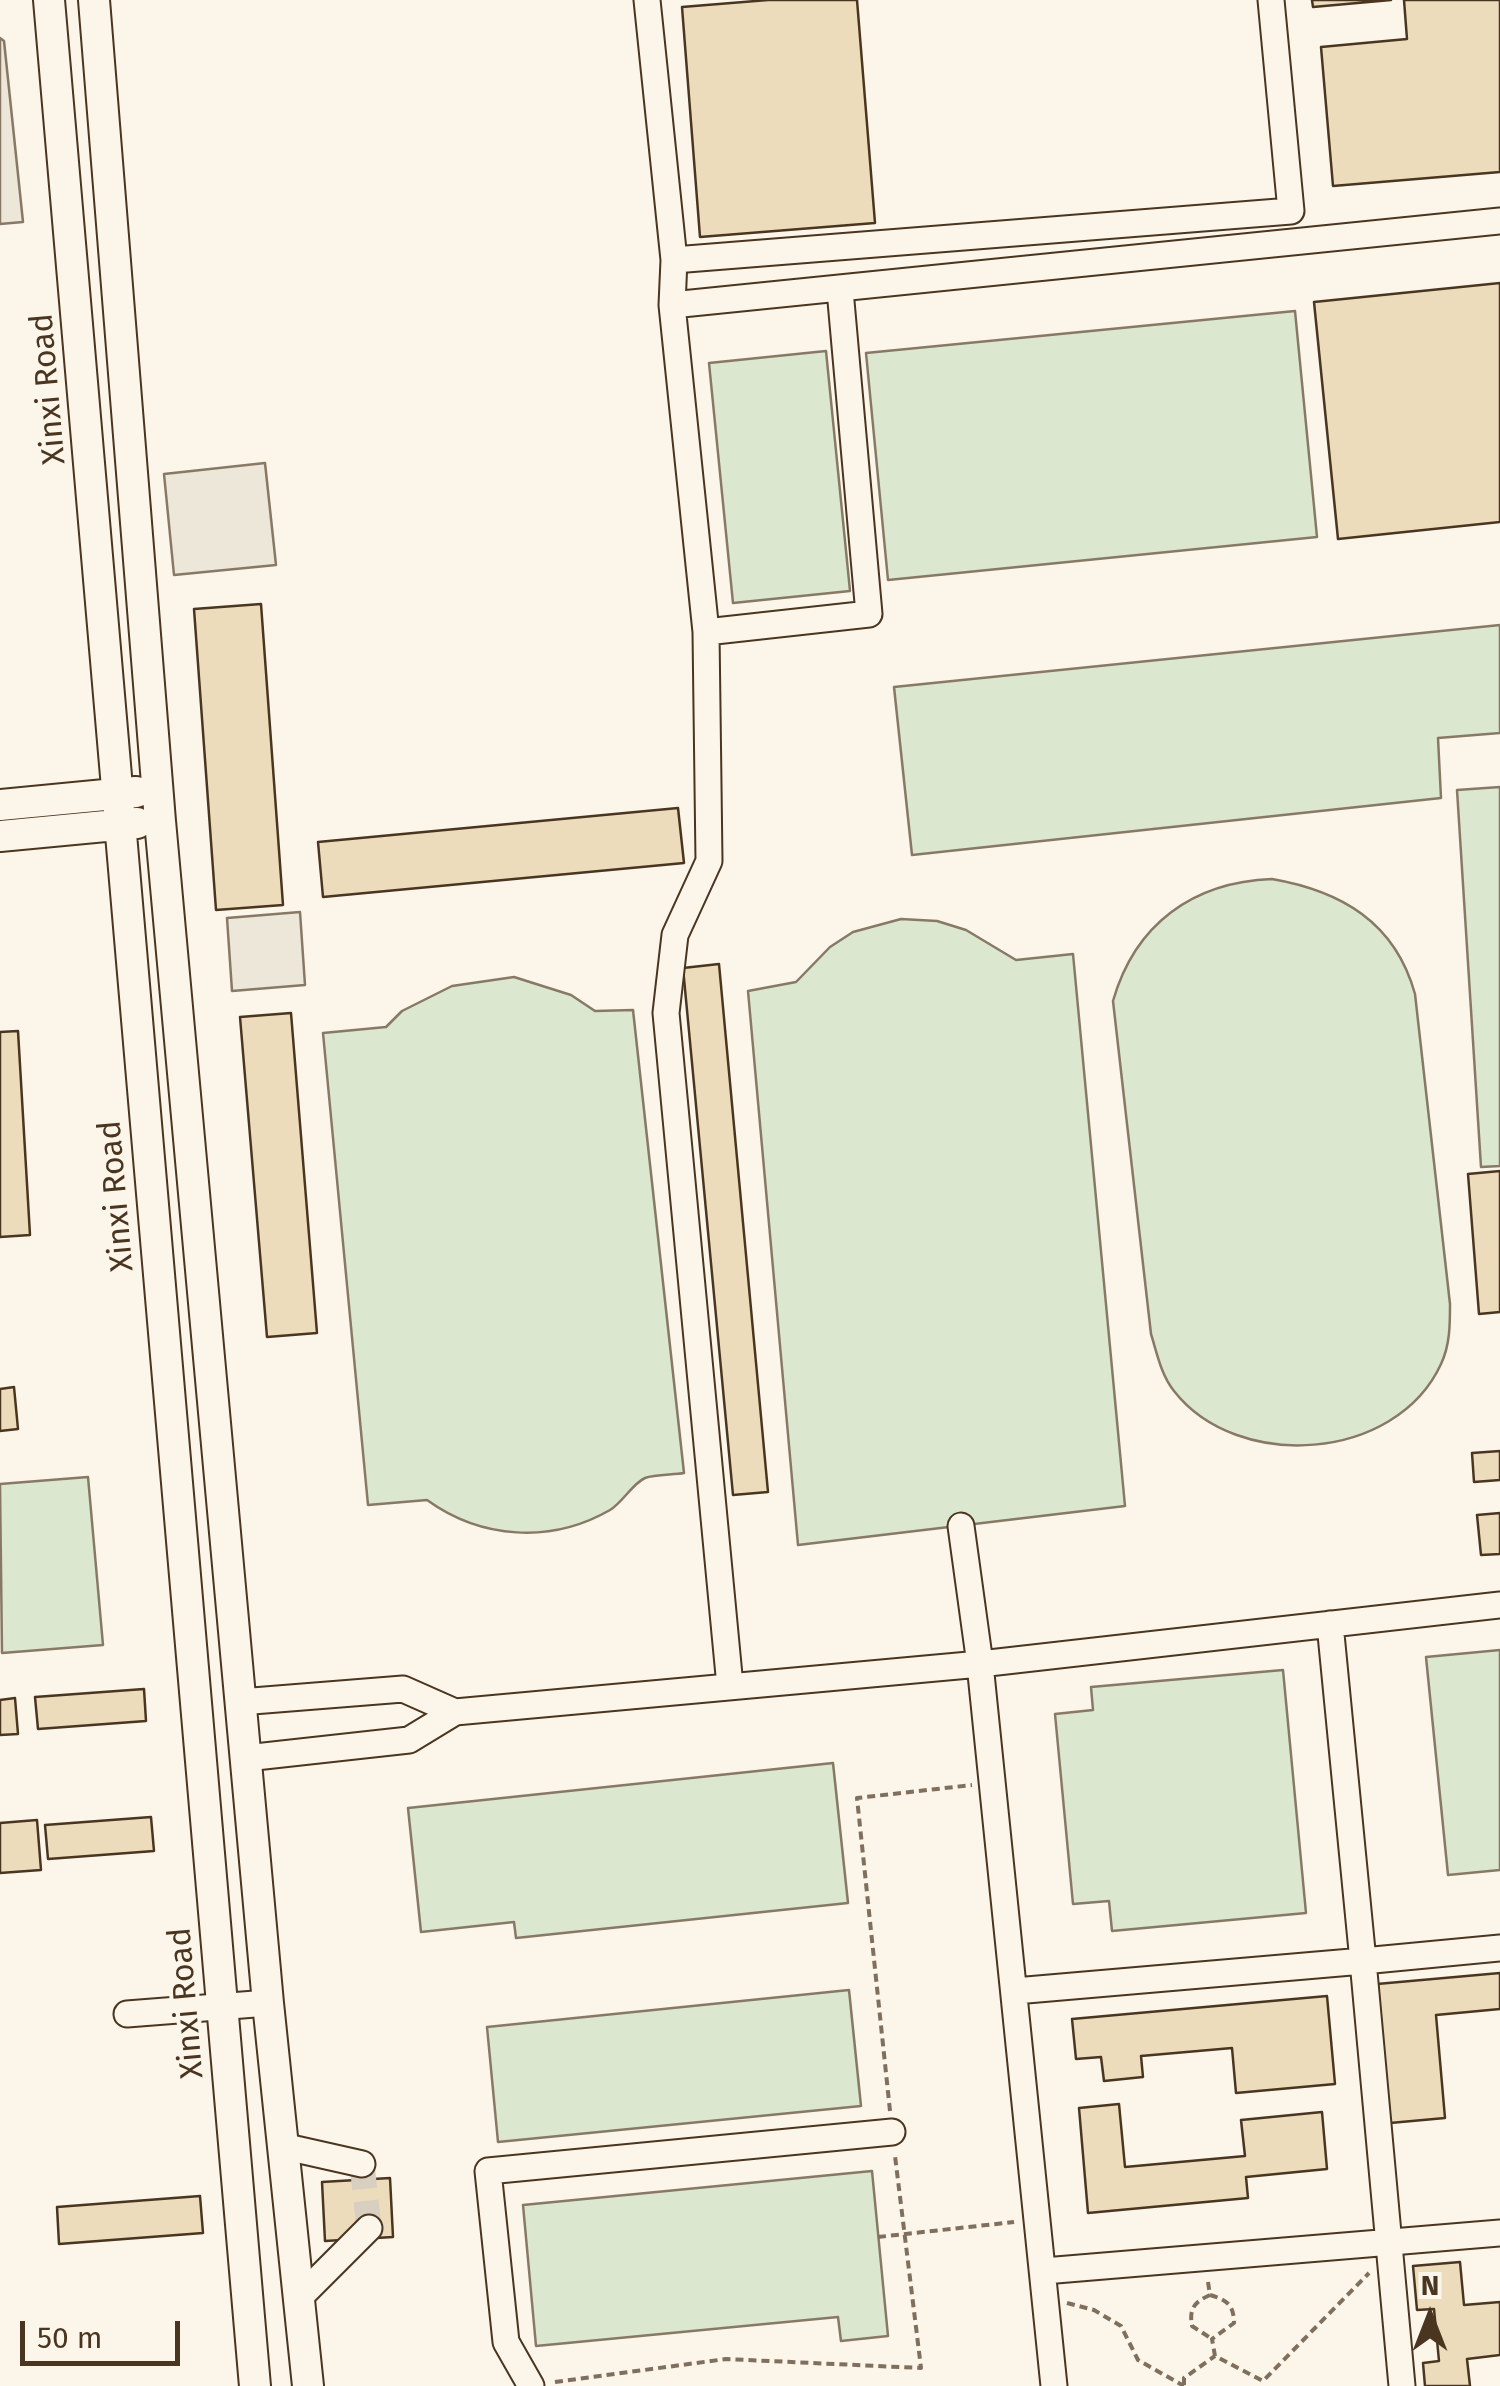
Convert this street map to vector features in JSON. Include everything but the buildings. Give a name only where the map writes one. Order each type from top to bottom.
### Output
[{"type":"main road","name":"Xinxi Road","points":[[49,0],[255,2386]]},
{"type":"main road","points":[[94,0],[160,821],[268,2003],[308,2386]]},
{"type":"main road","points":[[0,836],[118,809],[158,790]]},
{"type":"main road","points":[[0,805],[118,809],[160,821]]},
{"type":"lane","points":[[647,0],[674,260],[672,305],[706,632],[709,860],[675,934],[666,1013],[730,1686]]},
{"type":"lane","points":[[674,260],[1291,211],[1270,0]]},
{"type":"lane","points":[[672,305],[1500,221]]},
{"type":"lane","points":[[706,632],[868,614],[840,290]]},
{"type":"lane","points":[[960,1526],[993,1782],[1054,2386]]},
{"type":"lane","points":[[246,1758],[409,1740],[455,1712],[980,1664],[1500,1605]]},
{"type":"lane","points":[[1330,1624],[1402,2386]]},
{"type":"lane","points":[[240,1702],[403,1688],[455,1712]]},
{"type":"lane","points":[[1014,1991],[1500,1948]]},
{"type":"lane","points":[[126,2014],[268,2003]]},
{"type":"lane","points":[[531,2386],[506,2342],[488,2172],[892,2132]]},
{"type":"lane","points":[[282,2146],[362,2164]]},
{"type":"lane","points":[[298,2299],[369,2228]]},
{"type":"lane","points":[[1044,2271],[1389,2248],[1500,2233]]},
{"type":"path","points":[[531,2386],[726,2359],[920,2368],[857,1798],[993,1782]]},
{"type":"path","points":[[878,2236],[1038,2220]]},
{"type":"path","points":[[1215,2356],[1264,2384],[1389,2248]]},
{"type":"path","points":[[1205,2258],[1210,2295]]},
{"type":"path","points":[[1212,2339],[1234,2324],[1234,2311],[1225,2300],[1210,2295],[1199,2300],[1190,2315],[1192,2326],[1212,2339],[1215,2356]]},
{"type":"path","points":[[1060,2304],[1094,2310],[1121,2326],[1138,2360],[1184,2386],[1184,2378],[1194,2367],[1215,2356]]},
{"type":"green space","points":[[1295,311],[1317,537],[888,580],[866,353]]},
{"type":"green space","points":[[826,351],[850,591],[733,603],[709,363]]},
{"type":"green space","points":[[1500,625],[1500,733],[1438,738],[1441,798],[912,855],[894,687]]},
{"type":"green space","points":[[1500,787],[1500,1166],[1481,1167],[1457,790]]},
{"type":"green space","points":[[1272,879],[1321,892],[1362,914],[1394,947],[1406,969],[1415,994],[1450,1304],[1444,1357],[1419,1397],[1389,1421],[1353,1437],[1314,1445],[1274,1444],[1236,1435],[1202,1417],[1166,1378],[1151,1334],[1113,1001],[1136,950],[1171,912],[1217,889]]},
{"type":"green space","points":[[901,919],[937,921],[966,930],[1016,960],[1073,954],[1125,1506],[798,1545],[748,991],[796,982],[830,947],[853,932]]},
{"type":"green space","points":[[514,977],[571,995],[595,1011],[633,1010],[684,1473],[645,1478],[610,1510],[587,1521],[540,1532],[493,1529],[470,1523],[427,1500],[368,1505],[323,1033],[386,1027],[402,1011],[452,986]]},
{"type":"green space","points":[[88,1477],[103,1645],[2,1653],[0,1484]]},
{"type":"green space","points":[[1500,1650],[1500,1870],[1448,1875],[1426,1657]]},
{"type":"green space","points":[[1283,1670],[1306,1913],[1112,1931],[1109,1901],[1073,1904],[1055,1714],[1093,1710],[1091,1687]]},
{"type":"green space","points":[[833,1763],[848,1903],[516,1938],[514,1922],[421,1932],[408,1808]]},
{"type":"green space","points":[[849,1990],[861,2106],[498,2142],[487,2027]]},
{"type":"green space","points":[[872,2171],[888,2336],[841,2341],[838,2317],[536,2346],[523,2205]]},
{"type":"shaded area","points":[[0,38],[4,41],[23,222],[0,224]]},
{"type":"shaded area","points":[[265,463],[276,565],[174,575],[164,474]]},
{"type":"shaded area","points":[[300,912],[305,985],[232,991],[227,918]]},
{"type":"tunnel","points":[[362,2164],[369,2228]]}]
